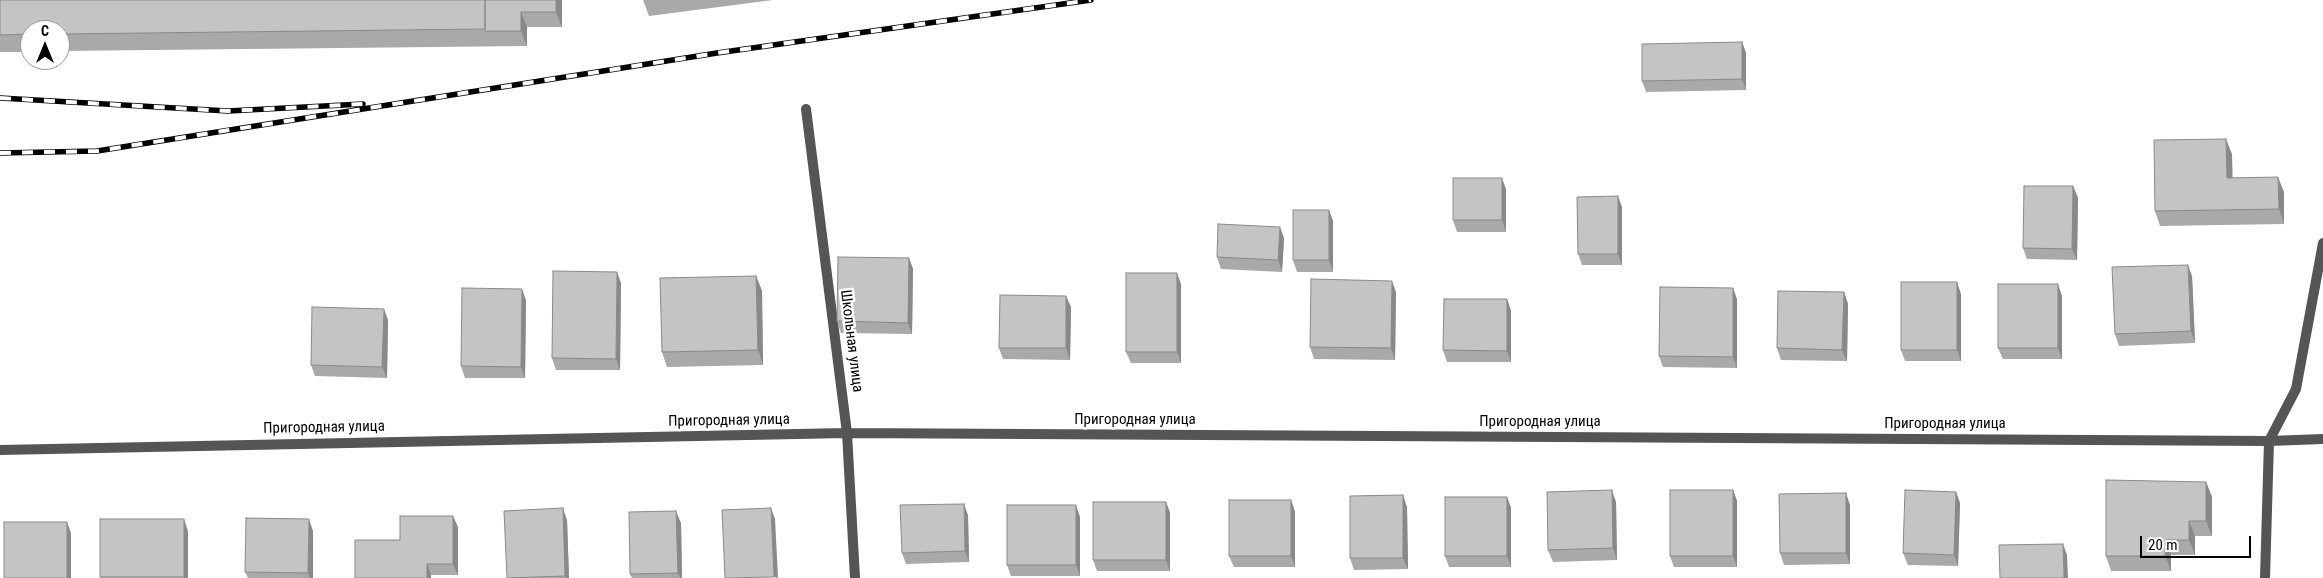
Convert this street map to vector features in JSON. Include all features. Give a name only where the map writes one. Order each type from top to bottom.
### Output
[{"type":"street","name":"Школьная улица","points":[[806,109],[847,433],[855,578]]},
{"type":"street","points":[[2265,578],[2269,441],[2296,390],[2323,243]]},
{"type":"street","name":"Пригородная улица","points":[[0,450],[847,433],[2269,441],[2323,439]]},
{"type":"building","points":[[0,0],[485,0],[485,29],[70,34],[70,20],[20,20],[20,34],[0,35]]},
{"type":"building","points":[[485,0],[556,0],[556,12],[521,12],[521,31],[485,31]]},
{"type":"building","points":[[1742,42],[1742,79],[1642,81],[1642,44]]},
{"type":"building","points":[[2226,139],[2227,178],[2278,177],[2279,209],[2155,211],[2154,140]]},
{"type":"building","points":[[1453,178],[1502,178],[1502,220],[1453,220]]},
{"type":"building","points":[[2024,186],[2073,186],[2072,249],[2023,248]]},
{"type":"building","points":[[1618,196],[1618,254],[1578,254],[1577,197]]},
{"type":"building","points":[[1293,210],[1329,210],[1329,260],[1293,260]]},
{"type":"building","points":[[1218,224],[1280,227],[1278,260],[1217,257]]},
{"type":"building","points":[[838,257],[909,258],[908,323],[837,321]]},
{"type":"building","points":[[2188,265],[2191,331],[2115,334],[2112,267]]},
{"type":"building","points":[[553,271],[617,272],[616,359],[552,358]]},
{"type":"building","points":[[1126,273],[1177,273],[1177,352],[1126,352]]},
{"type":"building","points":[[756,276],[758,350],[662,352],[660,278]]},
{"type":"building","points":[[1311,279],[1392,281],[1391,348],[1310,347]]},
{"type":"building","points":[[1901,282],[1957,282],[1957,350],[1901,350]]},
{"type":"building","points":[[1998,284],[2058,284],[2058,348],[1998,348]]},
{"type":"building","points":[[1660,287],[1733,288],[1733,357],[1659,356]]},
{"type":"building","points":[[462,288],[522,289],[521,367],[461,366]]},
{"type":"building","points":[[1778,291],[1844,292],[1842,350],[1777,348]]},
{"type":"building","points":[[1000,295],[1066,296],[1066,348],[999,348]]},
{"type":"building","points":[[1444,299],[1507,299],[1507,351],[1443,350]]},
{"type":"building","points":[[312,307],[384,309],[382,367],[311,365]]},
{"type":"building","points":[[2106,480],[2206,482],[2206,521],[2189,521],[2189,540],[2166,540],[2165,556],[2106,556]]},
{"type":"building","points":[[1612,490],[1613,548],[1548,550],[1547,492]]},
{"type":"building","points":[[1670,490],[1733,490],[1733,556],[1670,556]]},
{"type":"building","points":[[1905,490],[1956,492],[1954,555],[1903,553]]},
{"type":"building","points":[[1846,493],[1846,553],[1780,553],[1779,494]]},
{"type":"building","points":[[1403,495],[1403,558],[1350,558],[1350,496]]},
{"type":"building","points":[[1445,497],[1507,497],[1507,556],[1445,556]]},
{"type":"building","points":[[1229,500],[1291,500],[1291,556],[1229,556]]},
{"type":"building","points":[[1093,502],[1166,502],[1166,560],[1093,560]]},
{"type":"building","points":[[964,504],[965,551],[902,553],[900,505]]},
{"type":"building","points":[[1007,505],[1076,505],[1076,565],[1007,565]]},
{"type":"building","points":[[563,508],[565,576],[507,578],[504,511]]},
{"type":"building","points":[[771,508],[774,577],[725,578],[722,510]]},
{"type":"building","points":[[676,511],[678,573],[630,574],[629,512]]},
{"type":"building","points":[[400,516],[453,516],[453,564],[427,564],[427,578],[355,578],[355,540],[400,540]]},
{"type":"building","points":[[246,518],[309,519],[308,573],[245,572]]},
{"type":"building","points":[[100,519],[184,519],[184,577],[100,577]]},
{"type":"building","points":[[4,522],[67,522],[67,578],[4,578]]},
{"type":"building","points":[[2063,544],[2064,578],[2000,578],[1999,545]]},
{"type":"railway","points":[[0,153],[97,151],[717,53],[1091,0]]},
{"type":"railway","points":[[0,98],[228,111],[363,104]]}]
